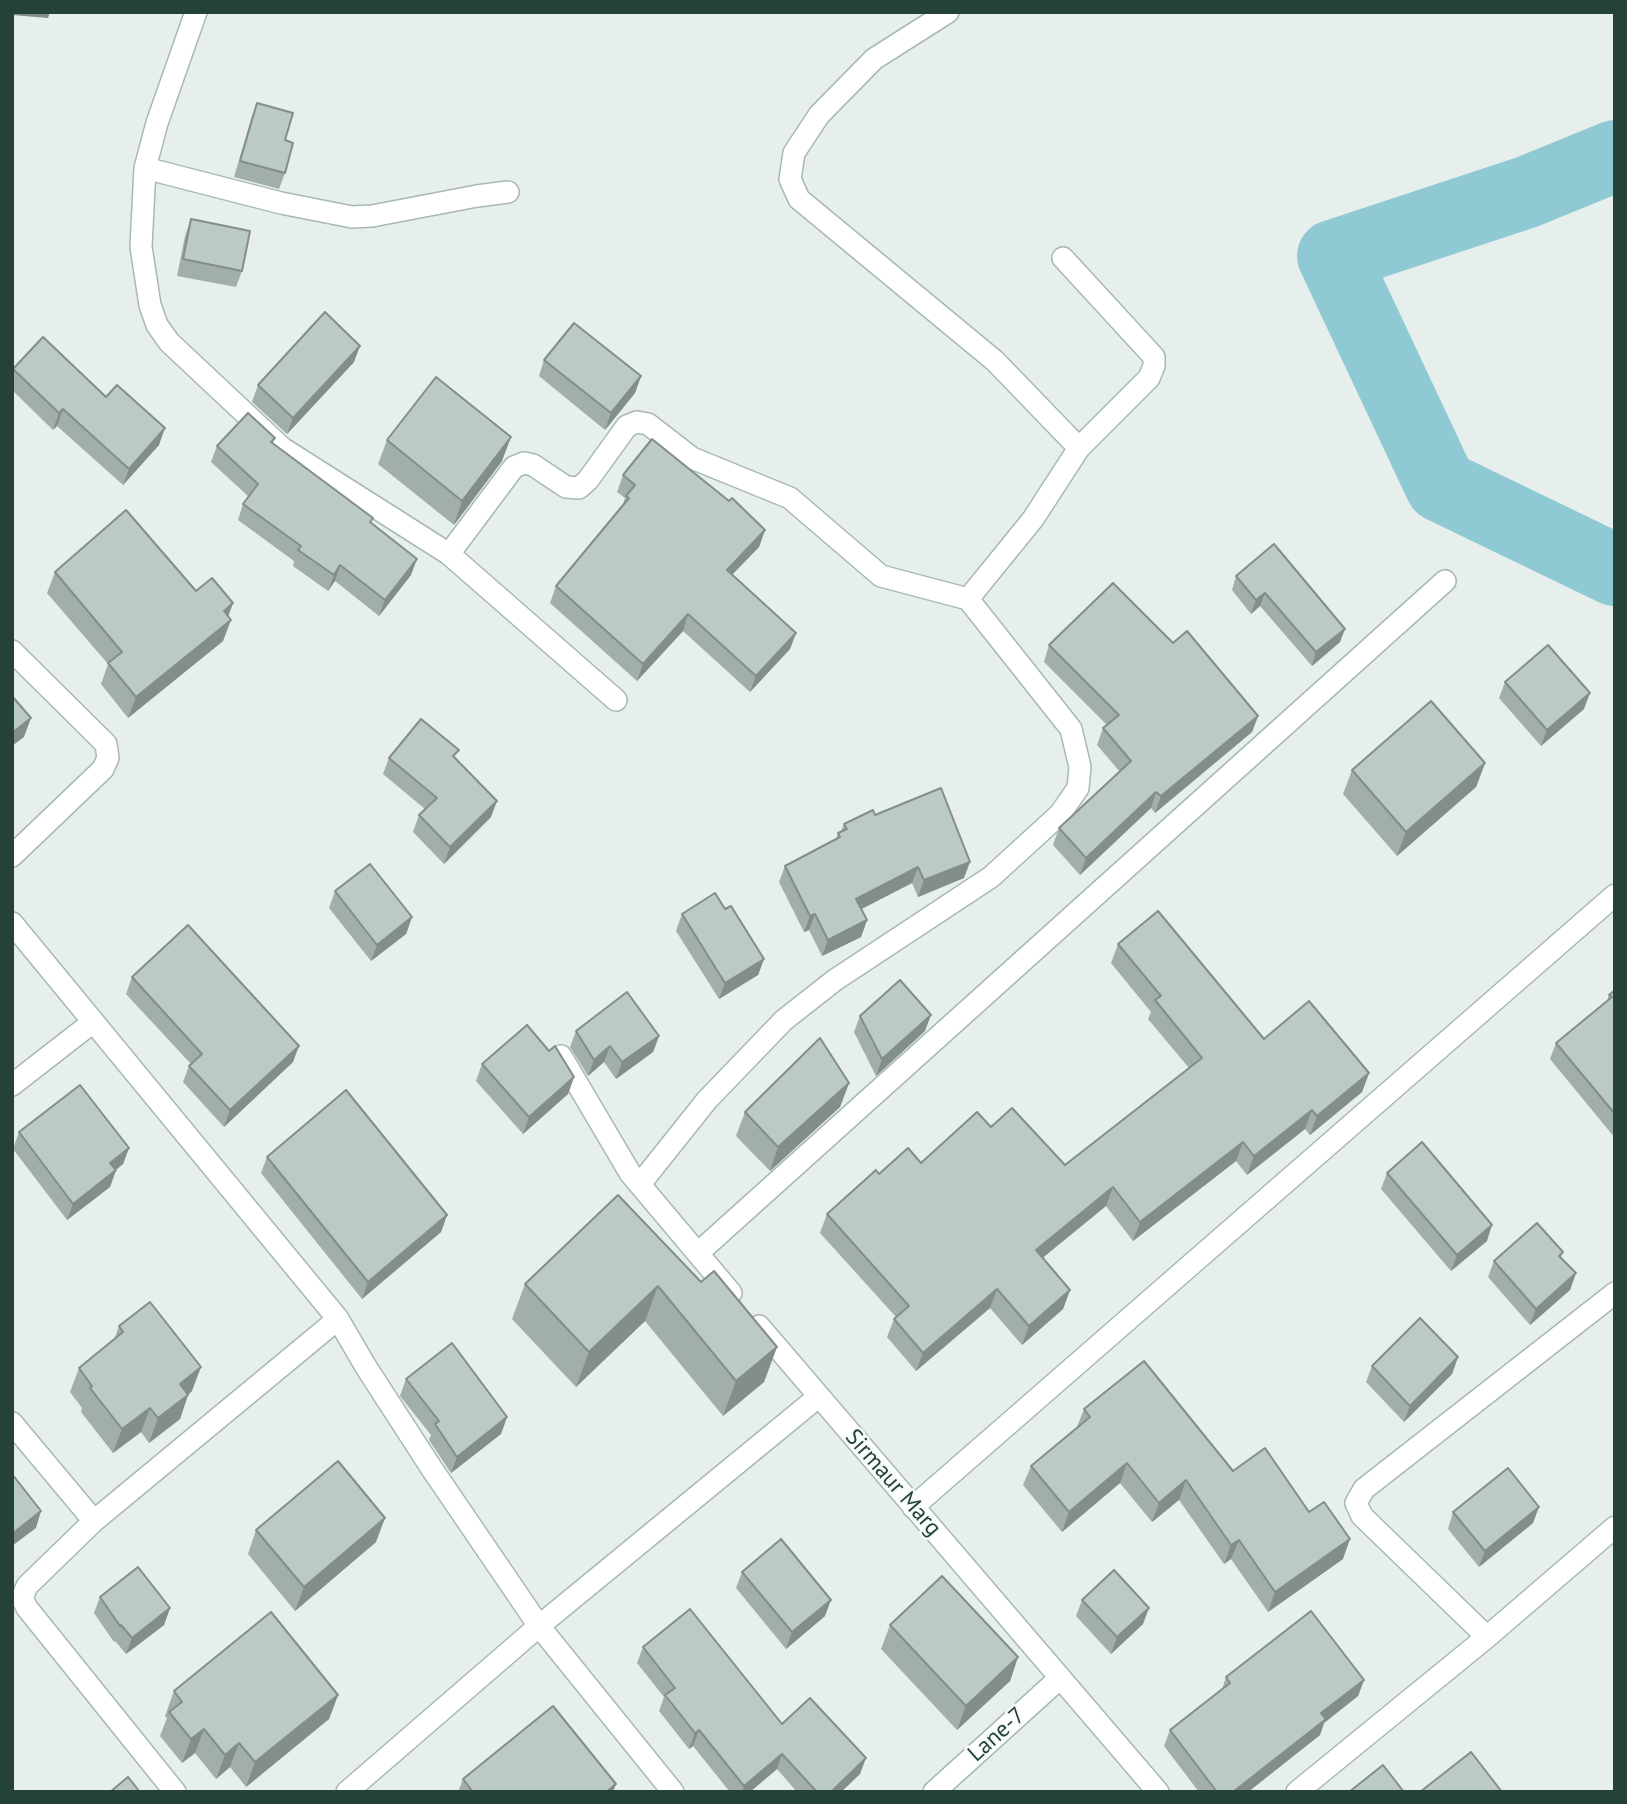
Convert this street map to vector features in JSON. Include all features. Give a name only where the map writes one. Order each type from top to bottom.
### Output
[{"type":"street","points":[[196,12],[157,123],[145,168],[141,247],[150,306],[157,325],[169,342],[282,448],[449,554],[616,700]]},
{"type":"street","points":[[948,12],[874,59],[819,115],[794,153],[790,179],[799,199],[996,361],[1079,448]]},
{"type":"street","points":[[145,168],[281,203],[352,217],[372,216],[508,192]]},
{"type":"street","points":[[968,599],[1033,519],[1079,448],[1149,378],[1154,366],[1154,357],[1063,258]]},
{"type":"street","points":[[449,554],[514,467],[524,463],[533,465],[566,487],[579,488],[588,480],[627,426],[637,422],[648,424],[692,458],[790,498],[881,576],[968,599],[1071,729],[1080,766],[1077,788],[1060,814],[991,877],[835,980],[784,1020],[635,1178]]},
{"type":"street","points":[[698,1253],[1445,581]]},
{"type":"street","points":[[12,650],[106,744],[108,758],[103,769],[12,856]]},
{"type":"street","points":[[913,1507],[1615,895]]},
{"type":"street","points":[[12,923],[338,1319],[432,1469],[539,1626],[673,1792]]},
{"type":"street","points":[[12,1085],[93,1022]]},
{"type":"street","name":"Sirmaur Marg","points":[[561,1056],[635,1178],[818,1397],[1158,1792]]},
{"type":"street","points":[[1487,1637],[1362,1516],[1356,1503],[1364,1489],[1615,1293]]},
{"type":"street","points":[[175,1792],[27,1608],[22,1598],[27,1586],[94,1521],[338,1319]]},
{"type":"street","points":[[347,1792],[539,1626],[818,1397]]},
{"type":"street","points":[[12,1423],[94,1521]]},
{"type":"street","points":[[1297,1792],[1487,1637],[1615,1527]]},
{"type":"street","name":"Lane-7","points":[[934,1792],[1060,1678]]},
{"type":"building","points":[[257,103],[293,113],[285,140],[293,143],[285,173],[240,161]]},
{"type":"building","points":[[191,219],[250,231],[242,271],[183,259]]},
{"type":"building","points":[[325,312],[360,346],[293,418],[258,385]]},
{"type":"building","points":[[574,323],[641,376],[611,413],[544,360]]},
{"type":"building","points":[[43,337],[106,397],[117,385],[165,428],[129,469],[63,409],[59,413],[13,369]]},
{"type":"building","points":[[436,377],[511,437],[462,501],[387,440]]},
{"type":"building","points":[[248,413],[275,438],[271,442],[373,518],[370,522],[417,559],[385,600],[340,565],[334,575],[298,550],[301,546],[243,504],[258,484],[217,446]]},
{"type":"building","points":[[652,439],[729,501],[732,498],[765,530],[727,570],[796,633],[756,676],[688,614],[643,664],[556,586],[629,498],[626,496],[635,485],[623,475]]},
{"type":"building","points":[[126,510],[196,591],[212,578],[233,603],[224,611],[231,620],[136,697],[108,663],[122,652],[55,572]]},
{"type":"building","points":[[1274,544],[1345,629],[1316,652],[1265,593],[1256,600],[1236,576]]},
{"type":"building","points":[[1113,583],[1173,643],[1187,631],[1258,716],[1161,796],[1156,792],[1086,858],[1059,828],[1131,761],[1103,728],[1119,715],[1049,645]]},
{"type":"building","points":[[1548,645],[1590,693],[1547,730],[1505,682]]},
{"type":"building","points":[[12,696],[31,718],[12,733]]},
{"type":"building","points":[[1431,701],[1485,763],[1406,832],[1352,770]]},
{"type":"building","points":[[421,719],[459,750],[453,756],[497,801],[450,847],[419,815],[437,798],[389,758]]},
{"type":"building","points":[[941,788],[970,862],[924,880],[918,867],[856,899],[867,920],[828,940],[815,914],[810,916],[785,866],[840,837],[838,833],[847,829],[844,824],[873,810],[875,815]]},
{"type":"building","points":[[370,864],[412,917],[377,945],[335,891]]},
{"type":"building","points":[[715,893],[725,909],[731,906],[764,959],[725,983],[682,914]]},
{"type":"building","points":[[1158,911],[1264,1039],[1309,1001],[1369,1073],[1317,1116],[1312,1110],[1254,1156],[1243,1142],[1140,1222],[1113,1187],[1036,1250],[1070,1290],[1029,1326],[997,1289],[923,1353],[894,1319],[909,1306],[827,1214],[876,1170],[879,1174],[908,1148],[921,1163],[977,1112],[991,1127],[1012,1108],[1065,1165],[1202,1058],[1155,1000],[1161,996],[1118,944]]},
{"type":"building","points":[[188,925],[299,1046],[230,1110],[189,1066],[202,1054],[132,977]]},
{"type":"building","points":[[900,980],[931,1015],[882,1059],[860,1016]]},
{"type":"building","points":[[1615,990],[1615,1114],[1556,1043],[1612,997],[1609,995]]},
{"type":"building","points":[[627,992],[659,1036],[622,1062],[610,1046],[594,1060],[576,1031]]},
{"type":"building","points":[[527,1025],[549,1051],[555,1046],[574,1077],[529,1117],[482,1064]]},
{"type":"building","points":[[820,1038],[849,1083],[778,1147],[745,1112]]},
{"type":"building","points":[[80,1085],[129,1148],[110,1163],[116,1170],[73,1204],[19,1132]]},
{"type":"building","points":[[346,1090],[447,1215],[368,1282],[267,1157]]},
{"type":"building","points":[[1422,1142],[1492,1225],[1457,1255],[1387,1173]]},
{"type":"building","points":[[618,1195],[701,1282],[714,1271],[777,1347],[736,1381],[658,1286],[589,1352],[525,1284]]},
{"type":"building","points":[[1537,1223],[1563,1252],[1559,1256],[1576,1273],[1536,1309],[1494,1261]]},
{"type":"building","points":[[150,1302],[201,1367],[180,1384],[188,1395],[158,1418],[150,1408],[122,1429],[90,1388],[92,1386],[79,1368],[123,1332],[119,1326]]},
{"type":"building","points":[[1420,1318],[1458,1357],[1410,1406],[1372,1366]]},
{"type":"building","points":[[452,1343],[507,1417],[457,1457],[435,1424],[439,1421],[406,1379]]},
{"type":"building","points":[[1144,1361],[1233,1471],[1265,1448],[1309,1512],[1324,1502],[1350,1539],[1275,1592],[1239,1540],[1231,1545],[1186,1480],[1159,1503],[1127,1463],[1069,1512],[1031,1466],[1090,1417],[1084,1409]]},
{"type":"building","points":[[338,1461],[385,1518],[304,1587],[256,1530]]},
{"type":"building","points":[[1508,1468],[1539,1507],[1485,1551],[1453,1512]]},
{"type":"building","points":[[12,1474],[41,1511],[12,1534]]},
{"type":"building","points":[[781,1539],[831,1600],[792,1632],[742,1572]]},
{"type":"building","points":[[138,1567],[170,1608],[132,1638],[100,1597]]},
{"type":"building","points":[[1114,1570],[1149,1608],[1117,1637],[1082,1600]]},
{"type":"building","points":[[942,1576],[1018,1657],[966,1706],[890,1625]]},
{"type":"building","points":[[690,1609],[782,1724],[810,1698],[866,1758],[831,1792],[817,1792],[782,1754],[744,1786],[699,1730],[695,1733],[665,1695],[675,1688],[643,1647]]},
{"type":"building","points":[[1311,1611],[1364,1680],[1321,1713],[1326,1719],[1233,1792],[1217,1792],[1170,1730],[1230,1683],[1226,1677]]},
{"type":"building","points":[[271,1612],[338,1695],[255,1762],[239,1743],[225,1755],[204,1729],[191,1739],[169,1712],[182,1702],[174,1691]]},
{"type":"building","points":[[553,1706],[616,1784],[606,1792],[473,1792],[463,1779]]},
{"type":"building","points":[[1471,1752],[1502,1792],[1420,1792]]},
{"type":"building","points":[[1383,1765],[1404,1792],[1349,1792]]},
{"type":"building","points":[[128,1777],[140,1792],[110,1792]]},
{"type":"waterway","points":[[1615,156],[1527,192],[1333,256],[1441,486],[1615,570]]}]
